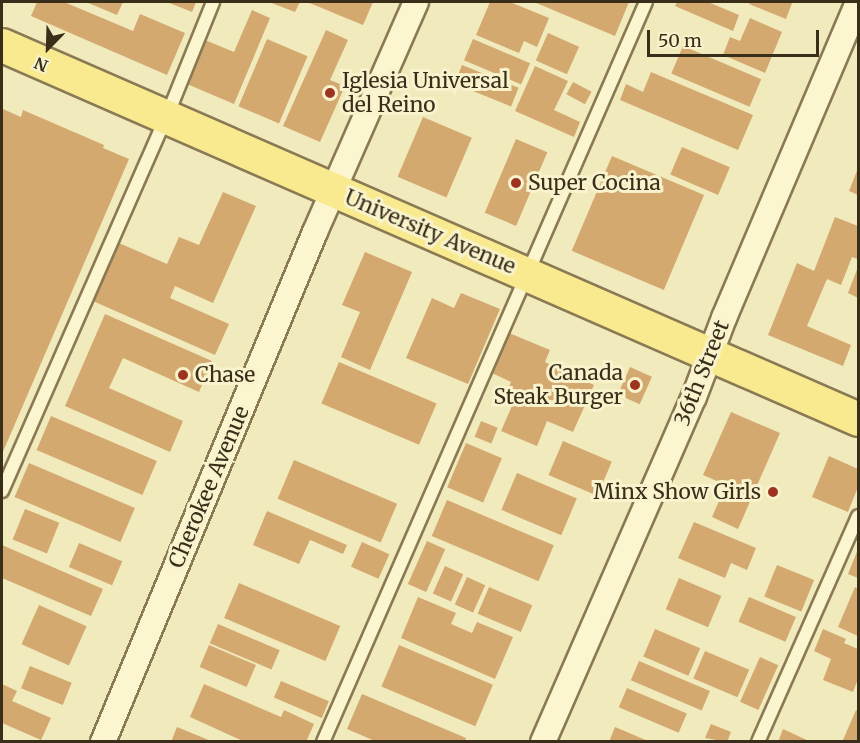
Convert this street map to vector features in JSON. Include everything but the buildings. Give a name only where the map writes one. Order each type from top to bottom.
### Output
[{"type":"main road","name":"University Avenue","points":[[2,45],[858,419]]},
{"type":"street","name":"Cherokee Avenue","points":[[103,741],[333,190],[416,2]]},
{"type":"street","name":"36th Street","points":[[543,741],[710,355],[858,3]]},
{"type":"lane","points":[[2,491],[166,116],[213,2]]},
{"type":"lane","points":[[323,741],[646,2]]},
{"type":"lane","points":[[758,741],[858,516]]},
{"type":"place","name":"Iglesia Universal del Reino","points":[[330,93]]},
{"type":"place","name":"Super Cocina","points":[[516,183]]},
{"type":"place","name":"Chase","points":[[183,375]]},
{"type":"place","name":"Canada Steak Burger","points":[[635,385]]},
{"type":"place","name":"Minx Show Girls","points":[[773,492]]}]
